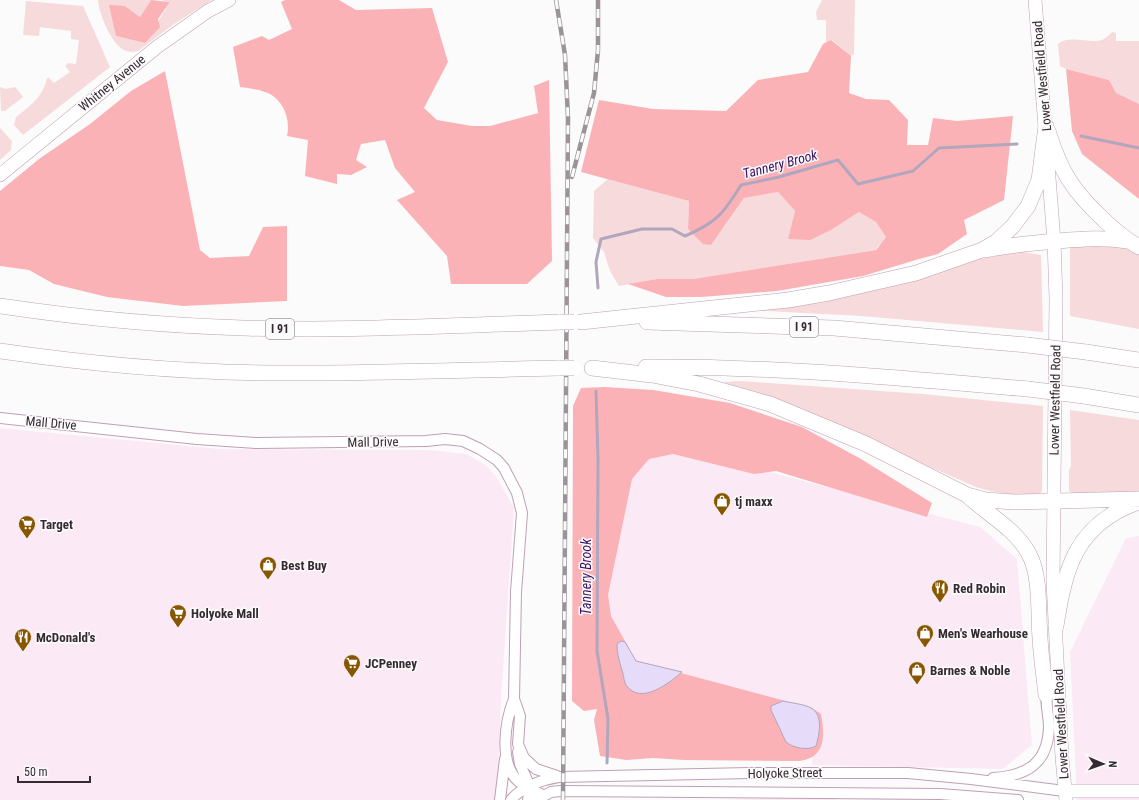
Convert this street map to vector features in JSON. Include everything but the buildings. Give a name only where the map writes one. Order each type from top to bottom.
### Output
[{"type":"highway","points":[[1046,126],[1060,167],[1074,189],[1090,207],[1134,244]]},
{"type":"highway","points":[[572,322],[803,298],[904,276],[975,253],[990,246],[1001,237],[1019,219],[1028,206],[1038,180],[1046,126]]},
{"type":"highway","points":[[975,253],[1026,244],[1098,238],[1134,244]]},
{"type":"highway","name":"I 91","points":[[0,306],[130,322],[249,328],[364,328],[572,322],[780,326],[888,332],[1027,345],[1139,360]]},
{"type":"highway","points":[[0,351],[84,362],[217,372],[318,373],[683,367],[810,372],[873,375],[1028,389],[1139,405]]},
{"type":"highway","points":[[592,368],[652,375],[698,384],[770,404],[866,444],[967,495],[1001,502],[1139,501]]},
{"type":"highway","points":[[967,495],[983,510],[1009,529],[1029,554],[1035,568],[1041,657],[1046,695]]},
{"type":"highway","points":[[1056,626],[1066,573],[1080,545],[1103,520],[1139,501]]},
{"type":"main road","name":"Whitney Avenue","points":[[0,175],[157,47],[208,11],[229,0]]},
{"type":"main road","name":"Lower Westfield Road","points":[[1036,0],[1036,17],[1046,126],[1054,242],[1056,313],[1053,501],[1054,582],[1065,795]]},
{"type":"main road","points":[[1036,17],[1041,0]]},
{"type":"main road","points":[[1065,795],[1139,792]]},
{"type":"street","name":"Mall Drive","points":[[0,418],[197,439],[256,443],[419,442],[445,439],[463,441],[493,457],[504,468],[517,493],[522,513],[516,592],[514,699],[520,716],[518,759],[530,787],[540,798]]},
{"type":"street","points":[[971,779],[1016,775],[1034,766],[1047,744],[1049,727],[1046,695],[1058,661]]},
{"type":"street","name":"Mall Drive","points":[[514,699],[507,716],[506,752],[509,765],[514,776],[518,781],[530,787]]},
{"type":"street","points":[[518,744],[524,758],[531,766],[559,777]]},
{"type":"street","points":[[500,800],[506,752]]},
{"type":"street","name":"Holyoke Street","points":[[512,800],[517,794],[530,787],[559,777],[845,772],[908,773],[971,779],[1065,795]]},
{"type":"street","points":[[528,800],[530,787]]},
{"type":"street","name":"Holyoke Street","points":[[540,798],[551,792],[560,791],[651,790],[949,794],[1018,800]]},
{"type":"shaded area","points":[[98,0],[151,0],[140,17],[125,6],[116,36],[145,43],[170,2],[161,0],[212,0],[174,24],[138,51],[132,52],[121,48],[111,36],[101,13]]},
{"type":"shaded area","points":[[151,0],[170,2],[158,19],[160,27],[145,43],[116,36],[109,5],[125,6],[140,17]]},
{"type":"shaded area","points":[[285,0],[339,0],[356,10],[432,8],[448,62],[424,108],[437,120],[472,126],[490,126],[538,113],[534,86],[549,80],[552,261],[527,284],[451,284],[447,256],[397,200],[415,192],[395,168],[385,140],[361,144],[356,160],[367,167],[351,175],[337,174],[337,184],[305,176],[308,140],[287,136],[287,116],[277,99],[262,91],[240,87],[233,47],[262,36],[269,40],[292,29],[281,2]]},
{"type":"shaded area","points":[[822,0],[855,0],[854,54],[851,56],[832,40],[826,43],[826,20],[817,20],[816,12]]},
{"type":"shaded area","points":[[26,1],[83,6],[110,67],[23,135],[14,125],[16,117],[31,105],[39,96],[47,78],[54,83],[70,72],[65,66],[68,63],[76,64],[79,40],[71,39],[71,31],[40,27],[39,36],[23,35]]},
{"type":"shaded area","points":[[1112,32],[1116,33],[1116,41],[1139,41],[1139,104],[1115,93],[1109,80],[1066,69],[1060,66],[1058,44],[1063,41],[1073,39],[1091,41],[1102,40]]},
{"type":"shaded area","points":[[831,40],[851,56],[849,93],[866,99],[889,100],[908,120],[907,145],[928,145],[933,118],[957,121],[1013,116],[1004,200],[964,220],[967,234],[938,254],[863,276],[777,291],[701,297],[666,297],[628,284],[657,279],[693,279],[876,250],[886,237],[876,222],[859,212],[831,230],[810,240],[788,239],[795,211],[778,192],[744,198],[711,245],[703,244],[688,229],[689,201],[581,172],[599,100],[653,109],[726,111],[758,80],[808,72],[823,44]]},
{"type":"shaded area","points":[[1066,69],[1109,80],[1116,93],[1139,104],[1139,199],[1082,154],[1072,131]]},
{"type":"shaded area","points":[[165,71],[200,250],[210,258],[249,256],[263,227],[287,226],[287,301],[183,306],[107,297],[54,284],[29,270],[0,266],[0,191],[39,159],[90,124],[131,91]]},
{"type":"shaded area","points":[[0,87],[6,89],[15,87],[23,97],[5,111],[1,111]]},
{"type":"shaded area","points":[[0,128],[12,141],[11,150],[0,160]]},
{"type":"shaded area","points":[[608,179],[689,201],[688,229],[711,245],[744,198],[778,192],[795,211],[788,239],[831,230],[859,212],[876,222],[886,237],[875,250],[693,279],[657,279],[619,286],[610,271],[604,252],[593,238],[594,191]]},
{"type":"shaded area","points":[[1070,245],[1120,247],[1139,252],[1139,329],[1070,316]]},
{"type":"shaded area","points":[[1017,251],[1041,255],[1043,332],[862,316],[747,310],[928,274],[1003,252]]},
{"type":"shaded area","points":[[741,381],[923,394],[1043,406],[1042,492],[1036,494],[1019,495],[1000,493],[976,487],[783,403],[723,382]]},
{"type":"shaded area","points":[[605,387],[653,390],[730,403],[802,427],[861,459],[932,503],[927,517],[776,471],[754,474],[673,454],[649,459],[632,479],[608,595],[611,616],[636,661],[812,708],[821,714],[823,737],[819,750],[808,759],[799,761],[684,760],[653,758],[626,760],[600,756],[594,720],[597,709],[584,711],[572,701],[573,406],[581,388]]},
{"type":"shaded area","points":[[1070,410],[1139,420],[1139,495],[1076,495],[1069,491],[1069,471],[1071,466]]},
{"type":"shaded area","name":"Holyoke Mall","points":[[0,428],[220,449],[429,450],[466,454],[486,465],[497,478],[514,508],[501,699],[497,800],[0,800]]},
{"type":"shaded area","points":[[639,438],[980,527],[1017,559],[1032,745],[1003,769],[812,765],[813,719],[629,670],[601,602]]},
{"type":"shaded area","points":[[1139,536],[1139,800],[1077,800],[1070,652],[1126,538]]},
{"type":"shaded area","points":[[621,641],[625,642],[636,661],[682,672],[670,682],[655,690],[647,693],[632,691],[625,684],[619,659],[617,644]]},
{"type":"shaded area","points":[[783,701],[811,708],[818,715],[820,726],[816,746],[813,748],[801,748],[786,742],[771,710],[771,706]]},
{"type":"shaded area","points":[[836,797],[836,800],[720,800]]},
{"type":"shaded area","points":[[905,798],[932,800],[861,800]]},
{"type":"waterway","name":"Tannery Brook","points":[[1081,136],[1139,148]]},
{"type":"waterway","name":"Tannery Brook","points":[[598,288],[596,262],[601,239],[642,229],[672,229],[685,236],[712,222],[724,210],[741,185],[779,177],[838,160],[858,184],[913,171],[939,148],[1017,144]]},
{"type":"waterway","name":"Tannery Brook","points":[[596,391],[598,459],[597,651],[608,719],[607,763]]},
{"type":"railway","points":[[556,0],[565,55],[568,118],[563,800]]},
{"type":"railway","points":[[572,177],[594,93],[598,50],[598,0]]},
{"type":"place","name":"tj maxx","points":[[722,516]]},
{"type":"place","name":"Target","points":[[27,539]]},
{"type":"place","name":"Best Buy","points":[[268,580]]},
{"type":"place","name":"Red Robin","points":[[940,603]]},
{"type":"place","name":"Holyoke Mall","points":[[178,628]]},
{"type":"place","name":"Men's Wearhouse","points":[[925,648]]},
{"type":"place","name":"McDonald's","points":[[23,652]]},
{"type":"place","name":"JCPenney","points":[[352,678]]},
{"type":"place","name":"Barnes & Noble","points":[[917,685]]}]
